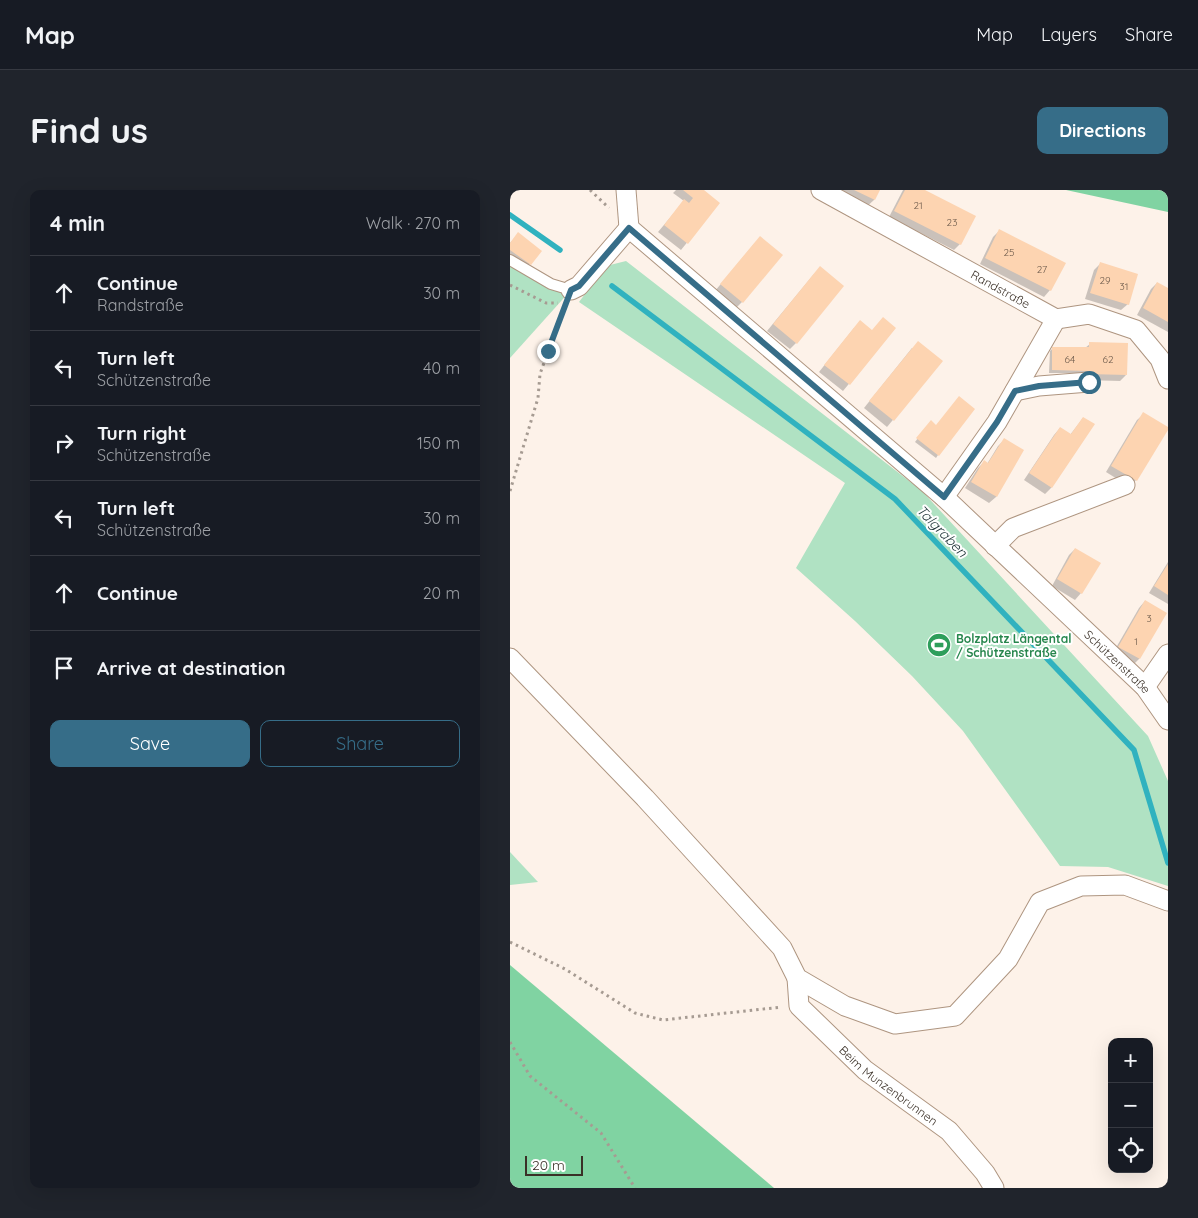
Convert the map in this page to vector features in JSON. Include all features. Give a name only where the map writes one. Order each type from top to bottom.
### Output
[{"type":"street","points":[[571,290],[579,286],[629,228],[626,190]]},
{"type":"street","name":"Randstraße","points":[[821,190],[1056,319]]},
{"type":"street","name":"Schützenstraße","points":[[629,228],[944,497],[1145,688],[1168,720]]},
{"type":"street","points":[[944,497],[997,422],[1056,319],[1089,314],[1136,330],[1160,359],[1168,379]]},
{"type":"street","points":[[1015,391],[1039,386],[1089,382]]},
{"type":"street","points":[[995,546],[1014,528],[1125,485]]},
{"type":"street","points":[[1145,688],[1168,654]]},
{"type":"street","points":[[510,658],[645,798],[782,948],[797,978],[798,1006]]},
{"type":"street","points":[[797,978],[845,1006],[895,1024],[955,1016],[1008,959],[1040,902],[1081,886],[1125,885],[1168,901]]},
{"type":"street","name":"Beim Munzenbrunnen","points":[[798,1006],[865,1070],[949,1131],[994,1188]]},
{"type":"lane","points":[[510,260],[552,284],[571,290]]},
{"type":"path","points":[[510,285],[546,303],[566,302],[540,374],[538,398],[510,490]]},
{"type":"path","points":[[510,942],[565,968],[635,1013],[664,1020],[798,1006]]},
{"type":"path","points":[[510,1042],[530,1076],[601,1133],[635,1188]]},
{"type":"green space","points":[[1066,190],[1168,190],[1168,212]]},
{"type":"green space","points":[[510,260],[571,290],[510,358]]},
{"type":"green space","points":[[626,261],[922,491],[1148,736],[1168,781],[1168,886],[1108,867],[1060,866],[963,731],[912,676],[796,568],[845,483],[579,302],[606,266]]},
{"type":"green space","points":[[510,852],[538,882],[510,885]]},
{"type":"green space","points":[[510,965],[774,1188],[510,1188]]},
{"type":"building","points":[[683,190],[704,190],[720,203],[688,244],[664,225],[684,199],[689,203],[693,198]]},
{"type":"building","points":[[854,190],[880,190],[875,200]]},
{"type":"building","points":[[905,190],[925,190],[976,216],[961,245],[894,211]]},
{"type":"building","points":[[999,229],[1066,263],[1051,291],[985,258]]},
{"type":"building","points":[[518,232],[542,251],[531,265],[510,250],[510,243]]},
{"type":"building","points":[[760,236],[783,255],[743,303],[720,284]]},
{"type":"building","points":[[1100,262],[1138,274],[1129,305],[1090,293]]},
{"type":"building","points":[[820,266],[844,286],[797,344],[773,324]]},
{"type":"building","points":[[1157,282],[1168,288],[1168,322],[1143,308]]},
{"type":"building","points":[[883,317],[896,328],[850,385],[824,365],[860,320],[872,330]]},
{"type":"building","points":[[918,341],[943,361],[894,421],[869,401]]},
{"type":"building","points":[[1089,342],[1128,343],[1127,375],[1088,374],[1088,371],[1052,370],[1052,347],[1089,347]]},
{"type":"building","points":[[959,396],[975,409],[939,456],[916,438],[931,420],[936,425]]},
{"type":"building","points":[[1143,412],[1168,427],[1168,430],[1137,481],[1111,466]]},
{"type":"building","points":[[1083,417],[1095,424],[1052,488],[1029,473],[1060,427],[1071,434]]},
{"type":"building","points":[[1004,438],[1024,450],[997,497],[971,482],[984,460],[988,463]]},
{"type":"building","points":[[1075,548],[1101,563],[1082,594],[1057,579]]},
{"type":"building","points":[[1168,564],[1168,595],[1154,586]]},
{"type":"building","points":[[1145,600],[1167,613],[1140,659],[1118,647]]},
{"type":"waterway","name":"Talgraben","points":[[510,215],[560,250]]},
{"type":"waterway","name":"Talgraben","points":[[612,286],[895,499],[1134,750],[1168,863]]},
{"type":"place","name":"Bolzplatz Längental / Schützenstraße","points":[[939,645]]},
{"type":"route","points":[[548,351],[571,290],[579,286],[629,228],[944,497],[997,422],[1015,391],[1039,386],[1089,382]]}]
